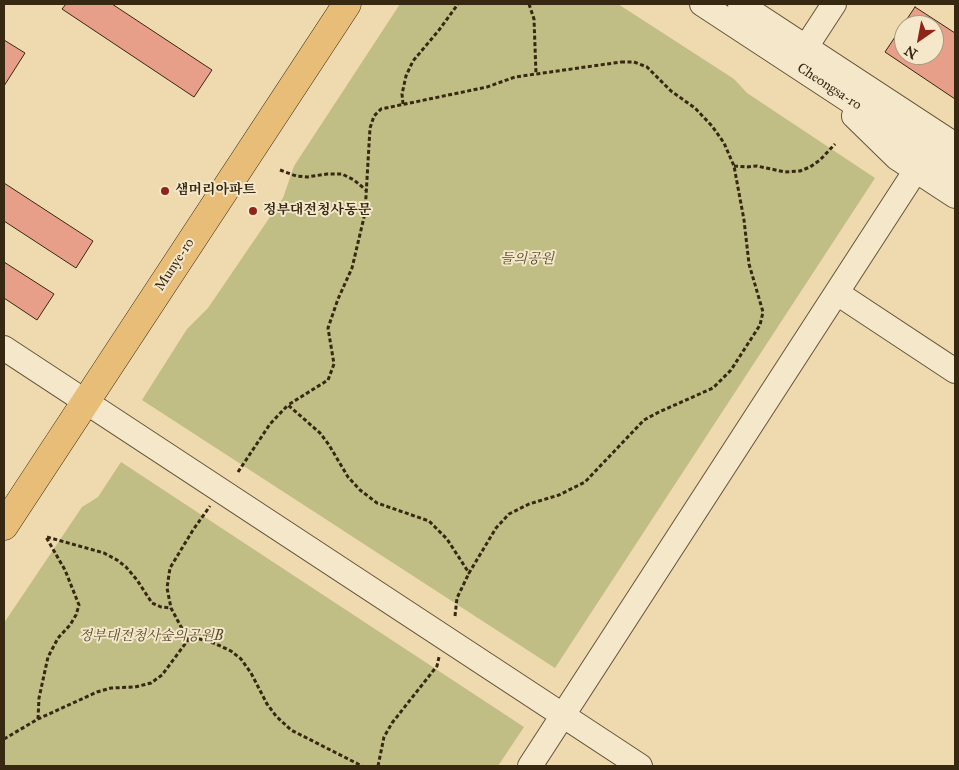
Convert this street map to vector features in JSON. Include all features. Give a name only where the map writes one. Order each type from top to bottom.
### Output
[{"type":"main road","name":"Munye-ro","points":[[4,526],[347,4]]},
{"type":"street","name":"Cheongsa-ro","points":[[702,4],[955,145]]},
{"type":"street","name":"Cheongsa-ro","points":[[740,4],[806,47],[823,70],[955,170]]},
{"type":"street","points":[[806,47],[834,4]]},
{"type":"street","points":[[823,70],[923,106],[955,127]]},
{"type":"street","points":[[823,70],[897,158],[955,196]]},
{"type":"street","points":[[530,766],[916,170]]},
{"type":"street","points":[[837,293],[955,371]]},
{"type":"street","points":[[4,348],[640,766]]},
{"type":"path","points":[[403,104],[402,94],[406,76],[414,61],[440,30],[458,4]]},
{"type":"path","points":[[529,4],[534,19],[536,74]]},
{"type":"path","points":[[238,472],[270,424],[288,405],[328,380],[334,364],[328,328],[352,268],[365,213],[367,149],[374,116],[382,109],[487,87],[515,77],[621,62],[634,62],[647,67],[671,91],[696,108],[724,143],[734,166],[744,220],[749,264],[763,312],[760,325],[731,370],[713,388],[644,420],[585,482],[559,495],[529,504],[509,514],[496,528],[469,573],[456,598],[454,616]]},
{"type":"path","points":[[734,166],[747,168],[757,166],[784,172],[810,168],[836,144]]},
{"type":"path","points":[[280,170],[296,176],[307,177],[342,174],[354,180],[366,191]]},
{"type":"path","points":[[288,405],[320,433],[348,477],[360,490],[377,503],[429,521],[447,539],[469,573]]},
{"type":"path","points":[[188,640],[171,608],[167,588],[170,568],[210,506]]},
{"type":"path","points":[[38,719],[39,698],[48,657],[58,638],[70,626],[76,615],[78,605],[75,591],[46,537],[104,554],[117,560],[137,580],[152,603],[161,607],[171,608]]},
{"type":"path","points":[[4,739],[38,719],[111,688],[135,687],[151,682],[162,675],[188,640],[197,638],[216,644],[241,659],[251,672],[258,689],[276,716],[291,730],[319,746],[362,766]]},
{"type":"path","points":[[378,766],[384,738],[392,723],[437,666],[439,657]]},
{"type":"green space","name":"들의공원","points":[[400,4],[618,4],[734,79],[747,93],[875,178],[555,668],[142,400],[187,329],[208,308],[283,198],[294,166]]},
{"type":"green space","name":"정부대전청사숲의공원B","points":[[121,462],[524,727],[498,766],[4,766],[4,623],[82,507],[98,497]]},
{"type":"building","points":[[66,4],[112,4],[212,70],[194,97],[62,9]]},
{"type":"building","points":[[915,7],[927,15],[910,15]]},
{"type":"building","points":[[944,26],[955,33],[955,99],[904,65],[944,65]]},
{"type":"building","points":[[894,38],[894,58],[885,52]]},
{"type":"building","points":[[4,40],[25,53],[4,86]]},
{"type":"building","points":[[4,183],[93,241],[76,268],[4,221]]},
{"type":"building","points":[[4,262],[54,294],[37,320],[4,298]]},
{"type":"place","name":"샘머리아파트","points":[[165,191]]},
{"type":"place","name":"정부대전청사동문","points":[[253,211]]}]
